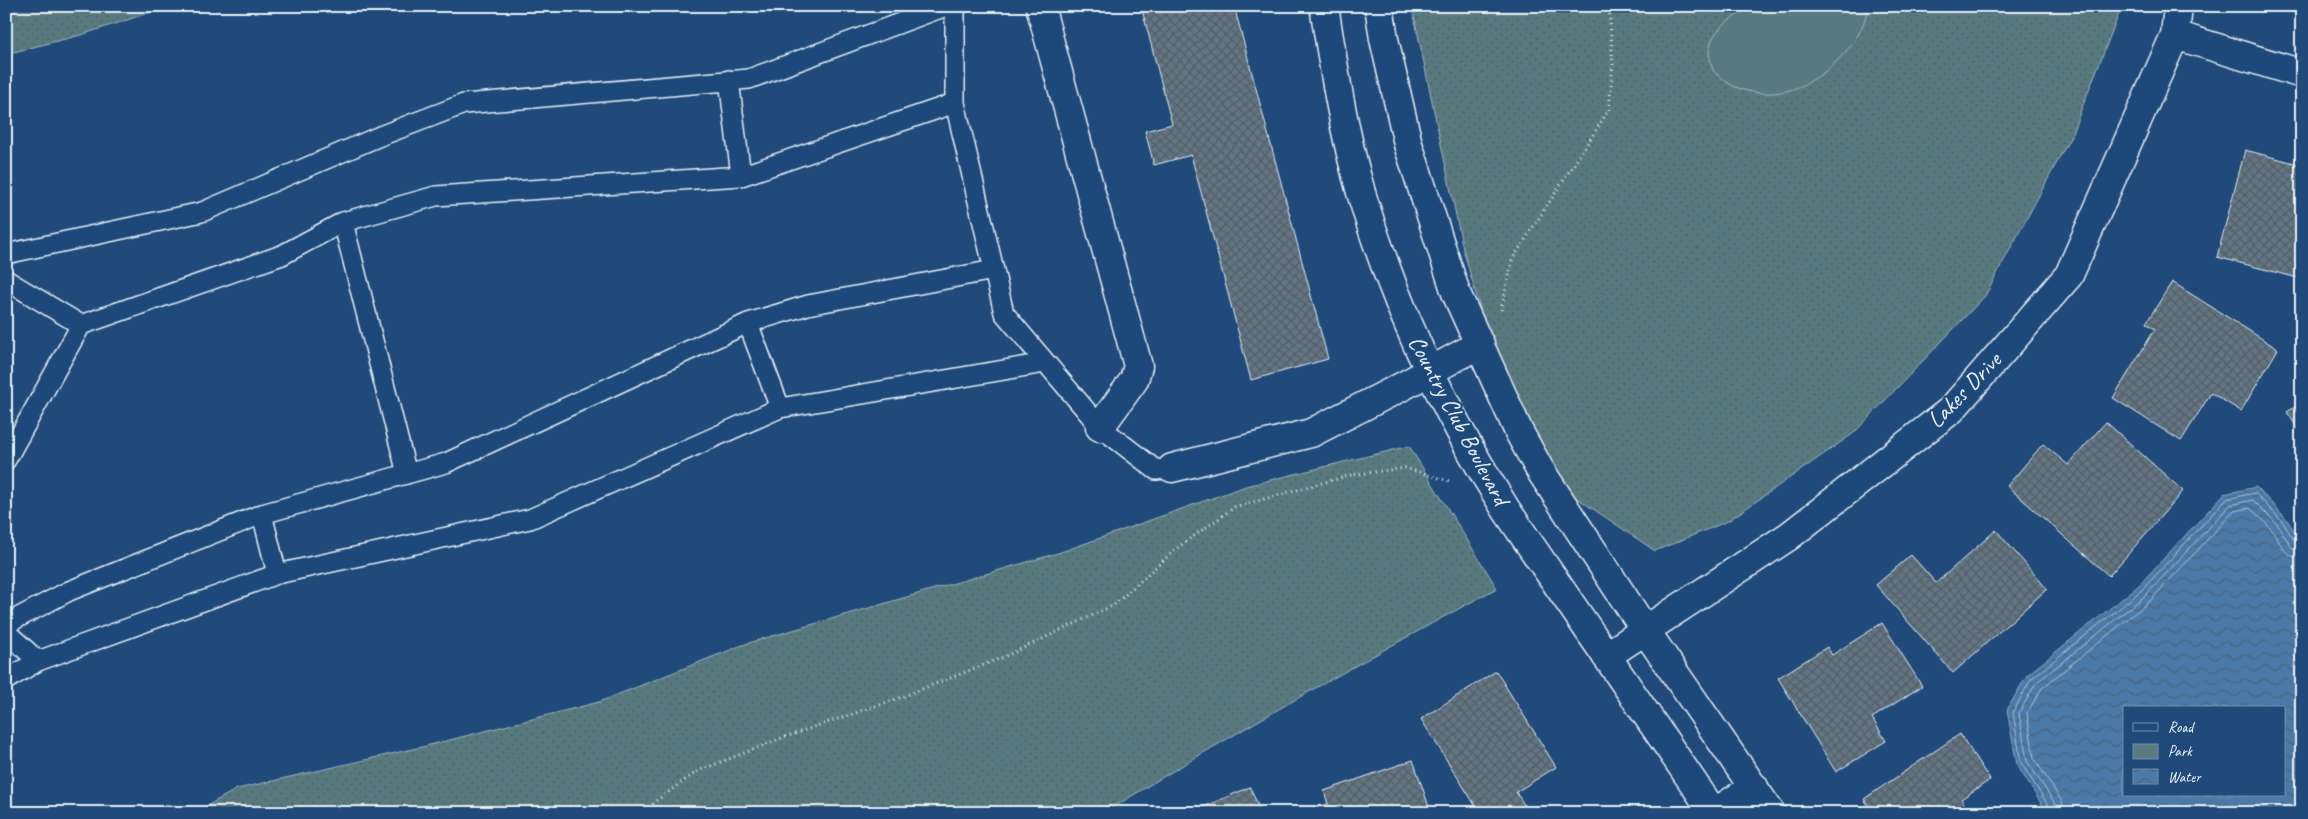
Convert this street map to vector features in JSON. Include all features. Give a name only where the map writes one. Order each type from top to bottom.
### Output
[{"type":"street","points":[[1040,6],[1138,366],[1134,380],[1100,428]]},
{"type":"street","name":"Country Club Boulevard","points":[[1324,6],[1336,82],[1361,195],[1392,286],[1430,372],[1476,462],[1714,813]]},
{"type":"street","name":"Country Club Boulevard","points":[[1379,6],[1384,39],[1408,144],[1456,293],[1519,432],[1540,470],[1645,630],[1771,813]]},
{"type":"street","name":"Lakes Drive","points":[[1606,656],[1789,536],[1952,410],[2069,275],[2175,35],[2178,6]]},
{"type":"street","points":[[2175,35],[2302,74]]},
{"type":"street","points":[[1172,468],[1311,433],[1480,344]]},
{"type":"street","points":[[1714,813],[1754,787]]},
{"type":"lane","points":[[6,254],[202,212],[380,136],[464,104],[749,79],[946,6]]},
{"type":"lane","points":[[955,6],[955,103],[1004,313],[1100,428],[1156,470],[1172,468]]},
{"type":"lane","points":[[729,80],[741,176]]},
{"type":"lane","points":[[6,460],[81,325],[282,255],[343,222],[436,196],[741,176],[955,103]]},
{"type":"lane","points":[[343,222],[407,474]]},
{"type":"lane","points":[[6,624],[69,592],[262,514],[446,463],[748,323],[808,305],[994,270]]},
{"type":"lane","points":[[9,287],[81,325]]},
{"type":"lane","points":[[748,323],[780,408]]},
{"type":"lane","points":[[6,680],[38,661],[277,574],[530,519],[780,408],[1046,363]]},
{"type":"lane","points":[[262,514],[277,574]]},
{"type":"lane","points":[[6,632],[38,661]]},
{"type":"green space","points":[[6,6],[170,6],[81,35],[6,54]]},
{"type":"green space","points":[[1412,6],[2122,6],[2070,138],[1985,296],[1854,433],[1728,521],[1655,551],[1571,494],[1501,381],[1463,249]]},
{"type":"green space","points":[[1754,6],[1869,6],[1858,35],[1835,63],[1822,74],[1791,90],[1774,93],[1756,93],[1735,87],[1713,71],[1709,51],[1715,35],[1726,23]]},
{"type":"green space","points":[[1409,446],[1497,588],[1201,754],[1104,813],[194,813],[237,789],[426,746],[599,702],[745,644],[1058,553],[1246,486]]},
{"type":"water","points":[[2256,487],[2286,518],[2302,543],[2302,813],[2047,813],[2017,765],[2007,710],[2027,675],[2138,586],[2224,494]]},
{"type":"building","points":[[1141,6],[1234,6],[1328,359],[1251,380],[1191,155],[1154,165],[1145,131],[1172,124]]},
{"type":"building","points":[[2245,150],[2302,165],[2298,188],[2302,189],[2302,279],[2217,257]]},
{"type":"building","points":[[2172,282],[2278,349],[2241,411],[2211,393],[2181,441],[2113,398],[2155,329],[2146,323]]},
{"type":"building","points":[[2302,403],[2302,435],[2287,412]]},
{"type":"building","points":[[2106,422],[2183,491],[2109,576],[2007,486],[2043,444],[2068,465]]},
{"type":"building","points":[[1996,530],[2047,589],[1953,673],[1876,585],[1911,555],[1936,583]]},
{"type":"building","points":[[1882,623],[1922,686],[1872,718],[1886,741],[1836,772],[1778,678],[1827,647],[1832,655]]},
{"type":"building","points":[[1496,671],[1556,767],[1516,792],[1529,813],[1480,813],[1421,719]]},
{"type":"building","points":[[1960,734],[1990,780],[1961,799],[1970,813],[1873,813],[1864,799]]},
{"type":"building","points":[[1413,760],[1431,813],[1302,813],[1328,804],[1324,791]]},
{"type":"building","points":[[1250,787],[1261,813],[1195,813],[1194,811]]}]
